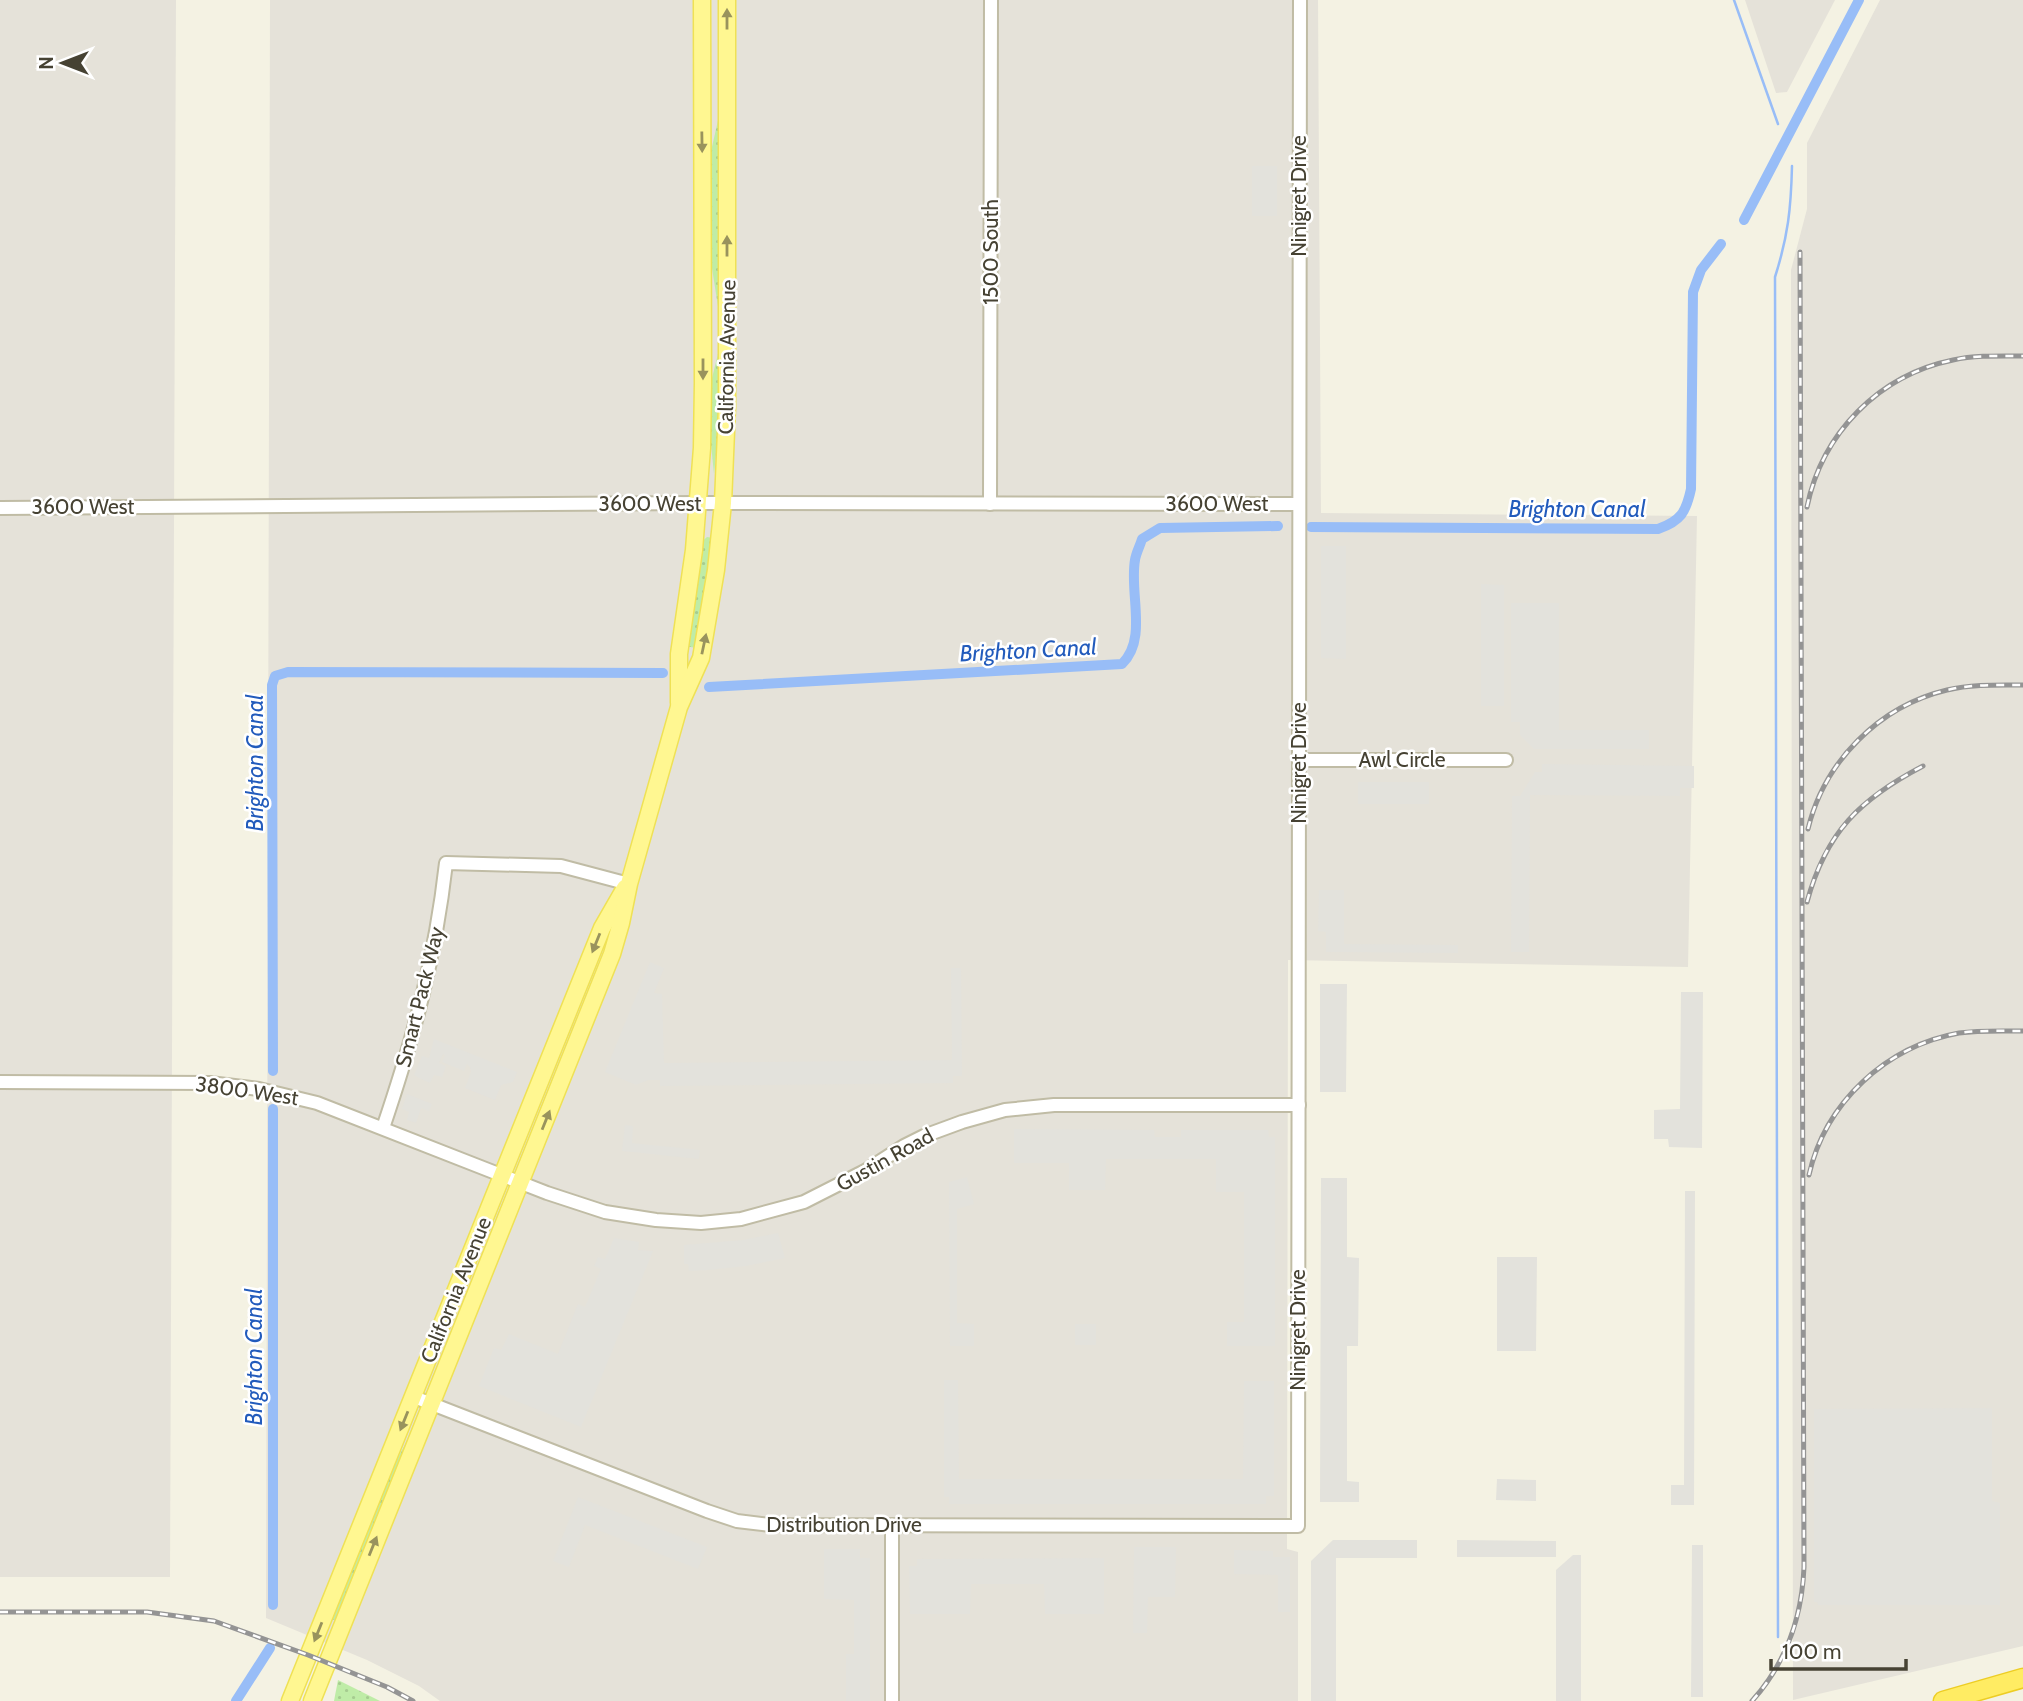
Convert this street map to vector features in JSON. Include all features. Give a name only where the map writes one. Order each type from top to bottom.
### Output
[{"type":"highway","points":[[1943,1701],[2023,1678]]},
{"type":"main road","name":"California Avenue","points":[[679,707],[679,653],[698,503],[702,448],[702,0]]},
{"type":"main road","name":"California Avenue","points":[[312,1701],[612,954],[679,707],[703,649],[713,594],[723,503],[728,337],[727,0]]},
{"type":"main road","points":[[702,103],[727,102]]},
{"type":"main road","points":[[703,337],[728,337]]},
{"type":"main road","name":"California Avenue","points":[[290,1701],[602,928],[629,884]]},
{"type":"street","name":"1500 South","points":[[990,504],[991,0]]},
{"type":"street","name":"Ninigret Drive","points":[[1298,1526],[1300,0]]},
{"type":"street","name":"3600 West","points":[[0,508],[698,503],[1299,504]]},
{"type":"street","name":"Awl Circle","points":[[1299,760],[1506,760]]},
{"type":"street","name":"Smart Pack Way","points":[[383,1128],[424,996],[437,936],[446,863],[561,866],[629,884]]},
{"type":"street","name":"3800 West","points":[[0,1082],[187,1082],[234,1085],[298,1097],[521,1183]]},
{"type":"street","name":"Gustin Road","points":[[521,1183],[605,1212],[630,1217],[685,1223],[717,1222],[762,1214],[804,1202],[865,1171],[924,1136],[1005,1110],[1054,1105],[1299,1105]]},
{"type":"street","name":"Distribution Drive","points":[[414,1397],[737,1521],[770,1525],[1298,1526]]},
{"type":"street","points":[[892,1525],[892,1701]]},
{"type":"shaded area","points":[[0,0],[176,0],[170,1577],[0,1577]]},
{"type":"shaded area","points":[[270,0],[1318,0],[1321,513],[1697,516],[1688,967],[1288,960],[1287,1549],[1298,1552],[1298,1701],[440,1701],[419,1686],[367,1660],[266,1618]]},
{"type":"shaded area","points":[[1745,0],[1835,0],[1787,92],[1776,93]]},
{"type":"shaded area","points":[[1880,0],[2023,0],[2023,1646],[1793,1700],[1791,270],[1807,209],[1807,143]]},
{"type":"shaded area","points":[[1252,166],[1277,166],[1277,216],[1252,216]]},
{"type":"shaded area","points":[[1321,546],[1346,546],[1346,659],[1321,658]]},
{"type":"shaded area","points":[[1481,584],[1504,585],[1504,706],[1481,706]]},
{"type":"shaded area","points":[[1511,603],[1559,603],[1559,730],[1649,730],[1649,749],[1534,749],[1520,735],[1520,722],[1511,722]]},
{"type":"shaded area","points":[[1542,764],[1694,766],[1694,788],[1680,788],[1680,796],[1530,795],[1529,952],[1511,952],[1512,796],[1520,796],[1535,772],[1542,772]]},
{"type":"shaded area","points":[[1358,782],[1429,782],[1429,804],[1358,804]]},
{"type":"shaded area","points":[[1319,890],[1344,890],[1344,944],[1458,945],[1458,953],[1326,952],[1326,932],[1318,931]]},
{"type":"shaded area","points":[[650,962],[664,968],[654,993],[662,994],[664,1063],[952,1060],[951,968],[961,968],[962,1076],[953,1076],[953,1083],[660,1086],[660,1080],[648,1080],[636,1085],[605,1072]]},
{"type":"shaded area","points":[[1320,984],[1347,984],[1346,1092],[1320,1092]]},
{"type":"shaded area","points":[[1681,992],[1703,992],[1702,1148],[1669,1147],[1668,1139],[1654,1139],[1654,1110],[1680,1109]]},
{"type":"shaded area","points":[[434,1039],[517,1072],[513,1082],[501,1085],[495,1100],[465,1088],[471,1072],[470,1067],[467,1064],[464,1071],[442,1062],[445,1055],[443,1054],[439,1063],[446,1066],[442,1077],[434,1075],[430,1083],[421,1079],[414,1075],[422,1056],[429,1058]]},
{"type":"shaded area","points":[[407,1094],[432,1104],[429,1111],[421,1108],[416,1123],[407,1120],[409,1112],[402,1109]]},
{"type":"shaded area","points":[[625,1125],[633,1126],[632,1143],[700,1150],[699,1159],[622,1151]]},
{"type":"shaded area","points":[[1014,1129],[1154,1130],[1155,1137],[1181,1137],[1181,1130],[1268,1130],[1269,1137],[1275,1137],[1275,1346],[1227,1346],[1227,1322],[1244,1322],[1244,1192],[1216,1192],[1216,1159],[1106,1159],[1105,1190],[1069,1190],[1069,1163],[1014,1163]]},
{"type":"shaded area","points":[[967,1177],[974,1204],[957,1209],[957,1323],[974,1324],[974,1346],[950,1346],[949,1182]]},
{"type":"shaded area","points":[[1321,1178],[1347,1178],[1347,1257],[1359,1258],[1358,1346],[1347,1346],[1347,1481],[1359,1482],[1359,1502],[1320,1502]]},
{"type":"shaded area","points":[[1685,1191],[1695,1191],[1694,1505],[1671,1505],[1671,1485],[1684,1485]]},
{"type":"shaded area","points":[[778,1233],[785,1258],[708,1270],[689,1271],[688,1264],[684,1264],[684,1245],[743,1240]]},
{"type":"shaded area","points":[[614,1238],[639,1242],[638,1250],[653,1251],[581,1427],[479,1386],[494,1348],[501,1350],[509,1334],[558,1354],[578,1304],[585,1307],[601,1269],[594,1266],[598,1257],[605,1259]]},
{"type":"shaded area","points":[[1497,1257],[1537,1257],[1536,1351],[1497,1351]]},
{"type":"shaded area","points":[[1075,1324],[1096,1324],[1096,1345],[1075,1345]]},
{"type":"shaded area","points":[[944,1380],[958,1380],[959,1479],[1243,1479],[1244,1381],[1274,1381],[1274,1496],[1266,1496],[1266,1504],[949,1504],[949,1497],[944,1497]]},
{"type":"shaded area","points":[[1992,1408],[1992,1501],[2000,1503],[2000,1605],[1818,1605],[1814,1602],[1814,1409]]},
{"type":"shaded area","points":[[1497,1479],[1536,1480],[1536,1501],[1496,1500]]},
{"type":"shaded area","points":[[578,1497],[707,1547],[698,1569],[585,1525],[569,1567],[553,1561]]},
{"type":"shaded area","points":[[1333,1540],[1417,1540],[1417,1558],[1336,1558],[1336,1701],[1311,1701],[1311,1561]]},
{"type":"shaded area","points":[[1457,1540],[1556,1541],[1556,1557],[1457,1557]]},
{"type":"shaded area","points":[[1692,1545],[1703,1545],[1703,1697],[1691,1697]]},
{"type":"shaded area","points":[[1134,1547],[1176,1547],[1175,1597],[1148,1597],[1147,1633],[1133,1633]]},
{"type":"shaded area","points":[[824,1549],[860,1549],[860,1558],[870,1558],[870,1701],[846,1701],[846,1654],[854,1654],[854,1600],[824,1599]]},
{"type":"shaded area","points":[[1234,1550],[1273,1551],[1273,1557],[1290,1557],[1290,1612],[1278,1612],[1278,1575],[1234,1574]]},
{"type":"shaded area","points":[[1573,1555],[1581,1555],[1581,1701],[1556,1701],[1556,1570]]},
{"type":"shaded area","points":[[1104,1558],[1104,1614],[1045,1614],[1044,1584],[971,1584],[970,1614],[910,1614],[909,1566],[917,1566],[917,1559]]},
{"type":"green space","points":[[719,116],[720,319],[708,243],[709,160]]},
{"type":"green space","points":[[719,350],[721,407],[714,474],[708,415],[709,390]]},
{"type":"green space","points":[[707,537],[713,538],[696,648],[685,646],[698,545]]},
{"type":"green space","points":[[415,1426],[337,1621],[331,1619],[387,1478]]},
{"type":"green space","points":[[338,1680],[380,1701],[334,1701]]},
{"type":"waterway","points":[[1734,0],[1778,124]]},
{"type":"waterway","name":"Brighton Canal","points":[[1744,220],[1859,0]]},
{"type":"waterway","points":[[1778,1637],[1775,277],[1788,222],[1792,166]]},
{"type":"waterway","name":"Brighton Canal","points":[[1311,527],[1658,529],[1672,523],[1684,510],[1691,489],[1693,292],[1701,270],[1721,244]]},
{"type":"waterway","name":"Brighton Canal","points":[[709,687],[1122,664],[1130,654],[1134,642],[1134,573],[1142,539],[1160,528],[1278,526]]},
{"type":"waterway","name":"Brighton Canal","points":[[273,1071],[272,685],[275,676],[288,672],[663,673]]},
{"type":"waterway","name":"Brighton Canal","points":[[273,1109],[273,1605]]},
{"type":"waterway","name":"Brighton Canal","points":[[236,1701],[270,1648]]},
{"type":"railway","points":[[1752,1701],[1774,1671],[1790,1639],[1800,1604],[1804,1567],[1800,252]]},
{"type":"railway","points":[[1807,507],[1815,480],[1840,432],[1858,411],[1878,394],[1901,379],[1953,360],[2023,356]]},
{"type":"railway","points":[[1808,829],[1827,781],[1858,740],[1877,723],[1922,698],[1947,690],[1975,686],[2023,685]]},
{"type":"railway","points":[[1807,902],[1824,856],[1848,820],[1881,791],[1923,766]]},
{"type":"railway","points":[[1809,1175],[1829,1124],[1844,1102],[1884,1065],[1932,1040],[1959,1033],[2023,1031]]},
{"type":"railway","points":[[0,1612],[147,1612],[214,1621],[308,1655],[387,1687],[413,1701]]}]
